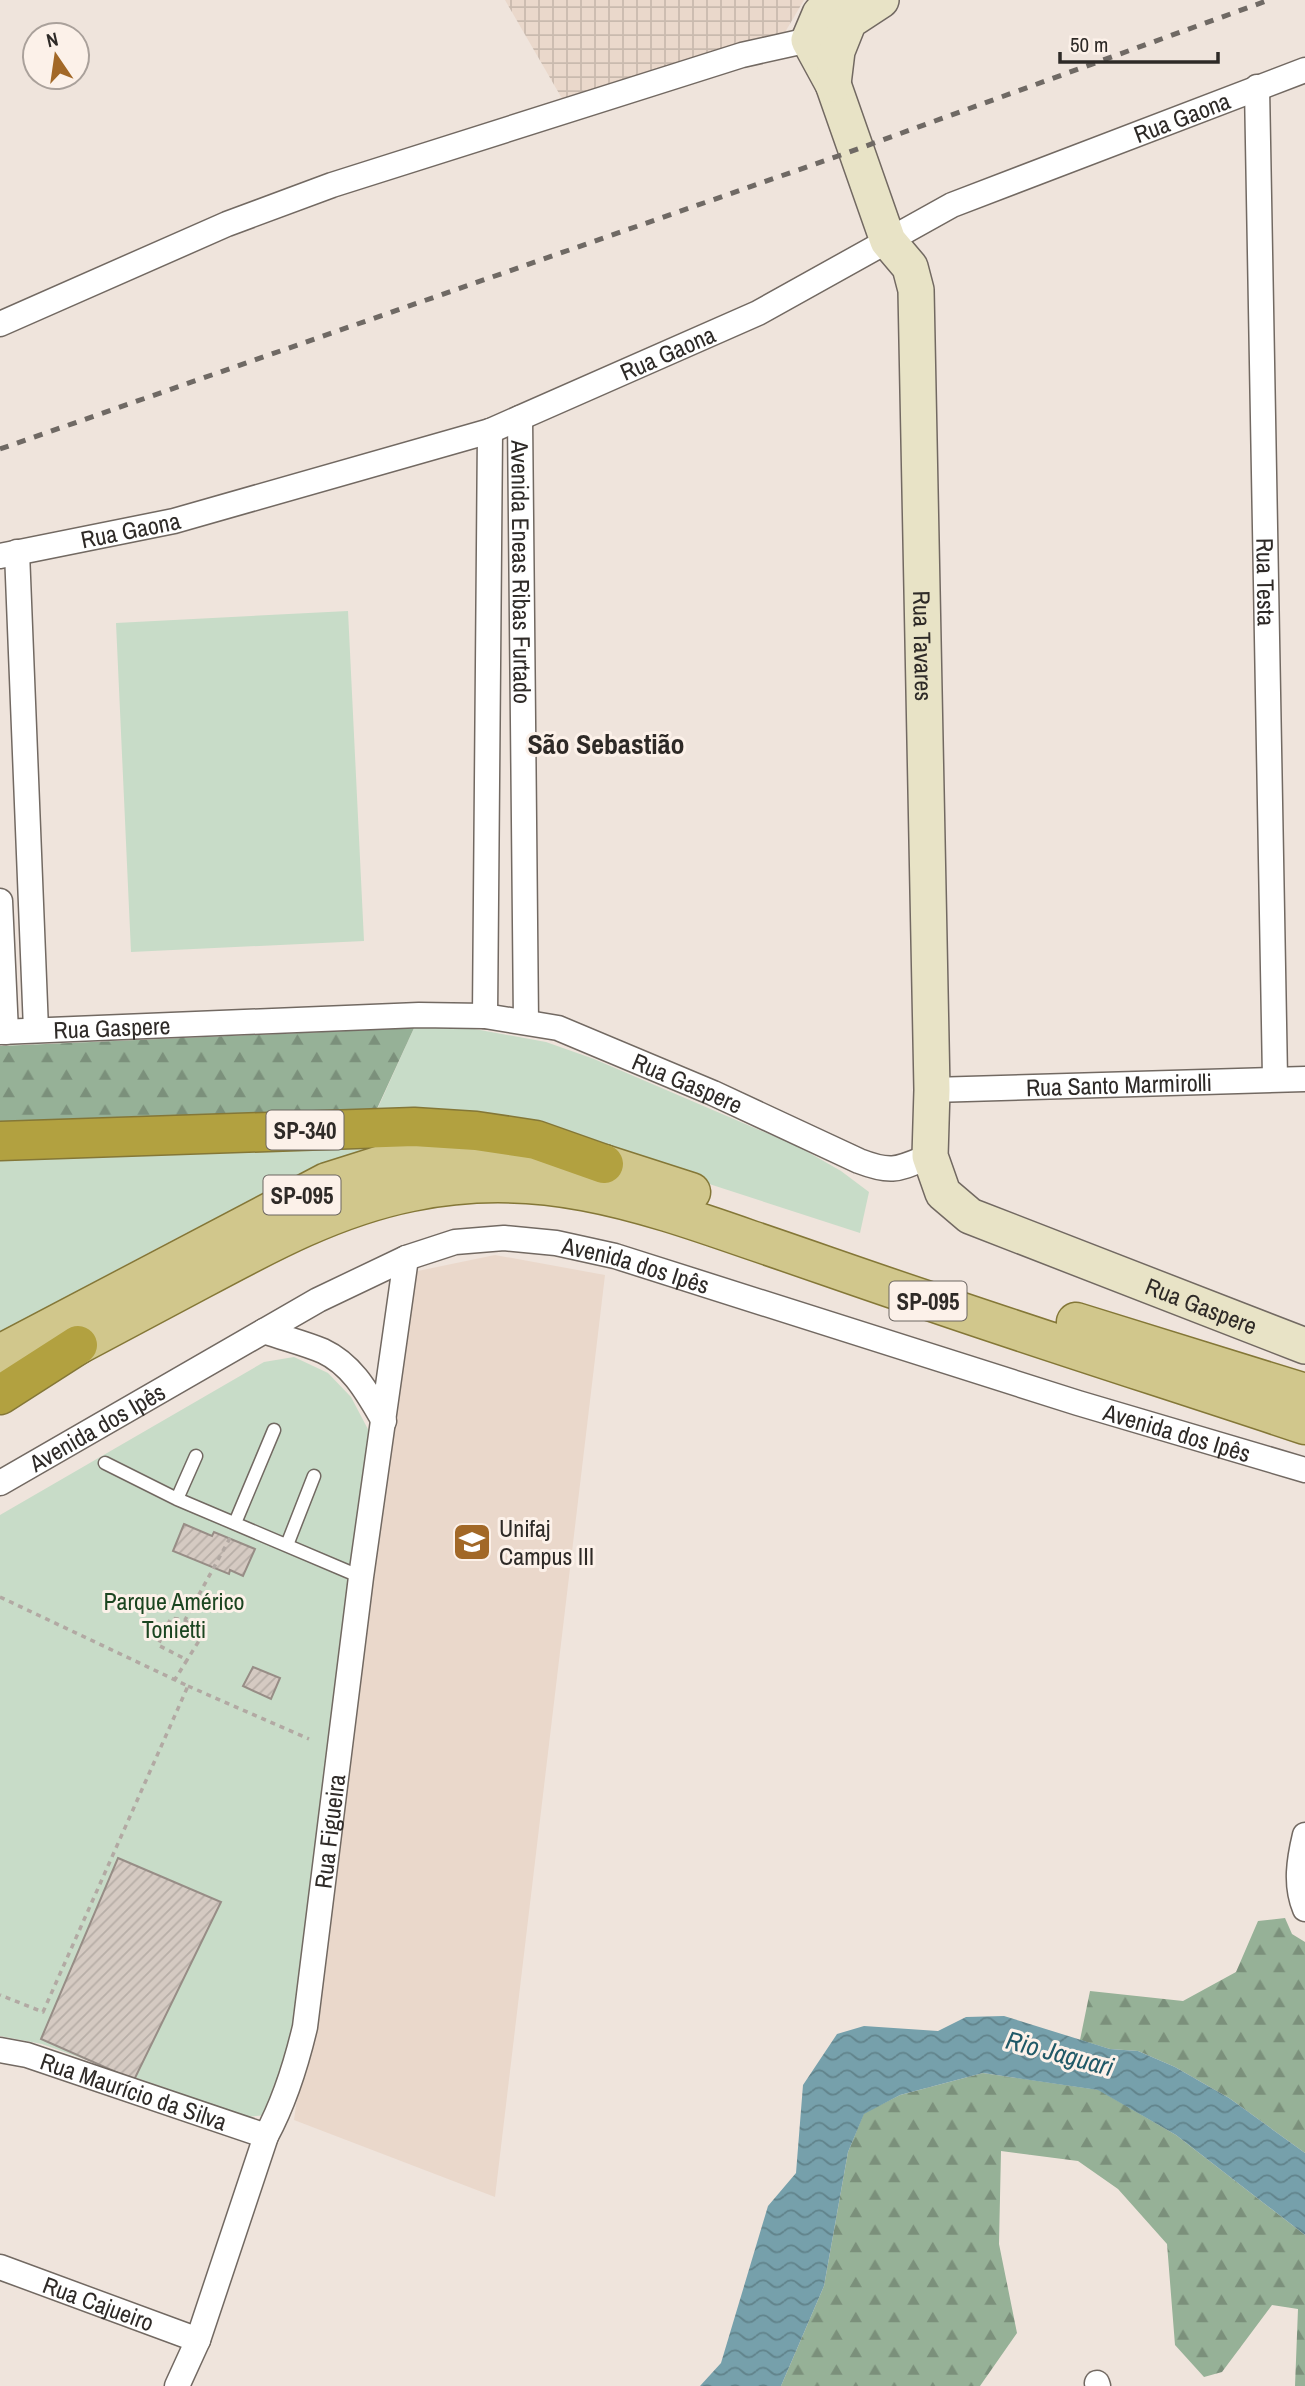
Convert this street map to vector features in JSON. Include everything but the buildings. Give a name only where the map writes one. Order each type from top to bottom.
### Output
[{"type":"highway","name":"SP-340","points":[[0,1141],[414,1128],[476,1131],[536,1140],[604,1164]]},
{"type":"highway","points":[[0,1395],[78,1345]]},
{"type":"main road","name":"SP-095","points":[[0,1354],[327,1182],[403,1158],[465,1153],[521,1154],[604,1164],[669,1184],[946,1282],[1305,1393]]},
{"type":"main road","name":"SP-095","points":[[0,1387],[265,1245],[316,1221],[360,1205],[410,1192],[452,1184],[502,1182],[599,1193],[654,1207],[937,1304],[1305,1424]]},
{"type":"street","points":[[826,58],[820,13],[832,0]]},
{"type":"street","points":[[826,58],[849,21],[881,0]]},
{"type":"street","points":[[0,324],[228,225],[332,185],[742,55],[826,58]]},
{"type":"street","name":"Rua Tavares","points":[[826,58],[888,241],[910,267],[916,290],[932,1090],[930,1156]]},
{"type":"street","name":"Rua Gaona","points":[[9,554],[174,521],[490,431],[758,313],[951,205],[1305,70]]},
{"type":"street","name":"Rua Testa","points":[[1258,87],[1275,1078]]},
{"type":"street","name":"Avenida Eneas Ribas Furtado","points":[[520,418],[526,1022]]},
{"type":"street","name":"Avenida Eneas Ribas Furtado","points":[[485,1016],[490,431]]},
{"type":"street","points":[[9,554],[36,1030]]},
{"type":"street","points":[[0,901],[3,1032]]},
{"type":"street","name":"Rua Gaspere","points":[[3,1032],[419,1015],[485,1016],[558,1028],[713,1093],[883,1170],[905,1166],[930,1156],[943,1193],[970,1216],[1305,1346]]},
{"type":"street","name":"Rua Santo Marmirolli","points":[[932,1090],[1305,1079]]},
{"type":"street","name":"Avenida dos Ipês","points":[[0,1483],[318,1300],[406,1258],[455,1242],[504,1237],[556,1243],[615,1256],[1078,1403],[1305,1470]]},
{"type":"street","name":"Rua Figueira","points":[[177,2386],[198,2340],[266,2136],[280,2110],[296,2066],[305,2026],[361,1577],[406,1258]]},
{"type":"street","points":[[264,1331],[323,1351],[344,1364],[365,1388],[384,1421]]},
{"type":"street","points":[[1302,1901],[1300,1857],[1305,1835]]},
{"type":"street","name":"Rua Maurício da Silva","points":[[0,2050],[27,2055],[266,2136]]},
{"type":"street","name":"Rua Cajueiro","points":[[0,2267],[198,2340]]},
{"type":"lane","points":[[237,1524],[274,1430]]},
{"type":"lane","points":[[177,1499],[196,1456]]},
{"type":"lane","points":[[105,1463],[177,1499],[361,1577]]},
{"type":"lane","points":[[286,1545],[314,1476]]},
{"type":"path","points":[[185,1620],[237,1524]]},
{"type":"path","points":[[0,1597],[174,1681],[309,1739]]},
{"type":"path","points":[[174,1681],[202,1636],[185,1620],[171,1618],[158,1644],[187,1660]]},
{"type":"path","points":[[0,1995],[43,2012],[188,1686]]},
{"type":"shaded area","points":[[505,0],[804,0],[784,34],[564,102]]},
{"type":"shaded area","name":"Unifaj Campus III","points":[[495,1255],[605,1275],[495,2197],[294,2120],[408,1273]]},
{"type":"green space","points":[[348,611],[364,941],[131,952],[116,623]]},
{"type":"green space","points":[[464,1027],[546,1042],[594,1059],[799,1147],[841,1171],[869,1192],[860,1233],[521,1123],[376,1112],[414,1028]]},
{"type":"green space","points":[[414,1028],[375,1113],[0,1128],[0,1046]]},
{"type":"green space","points":[[371,1149],[229,1212],[0,1332],[0,1156]]},
{"type":"green space","name":"Parque Américo Tonietti","points":[[294,1357],[328,1373],[351,1397],[371,1435],[298,2046],[266,2115],[246,2117],[42,2044],[0,2036],[0,1515],[264,1362]]},
{"type":"green space","points":[[1285,1918],[1292,1934],[1305,1942],[1305,2153],[1229,2098],[1175,2067],[1138,2051],[1110,2049],[1080,2040],[1090,1991],[1183,2001],[1236,1972],[1258,1921]]},
{"type":"green space","points":[[983,2073],[1099,2090],[1176,2135],[1305,2235],[1305,2386],[1295,2386],[1298,2309],[1272,2305],[1222,2372],[1204,2377],[1175,2345],[1167,2244],[1118,2189],[1078,2161],[1001,2151],[999,2244],[1017,2333],[980,2386],[781,2386],[824,2286],[848,2152],[864,2113],[900,2095]]},
{"type":"water","name":"Rio Jaguari","points":[[1004,2016],[1110,2049],[1138,2051],[1175,2067],[1229,2098],[1305,2153],[1305,2235],[1176,2135],[1098,2090],[983,2073],[900,2095],[864,2114],[848,2152],[824,2286],[781,2386],[700,2386],[721,2363],[768,2206],[796,2173],[803,2085],[837,2034],[864,2026],[938,2031],[966,2017]]},
{"type":"railway","points":[[0,449],[841,155],[1269,0]]},
{"type":"place","name":"Unifaj Campus III","points":[[472,1542]]},
{"type":"district","name":"São Sebastião","points":[[606,744]]}]
